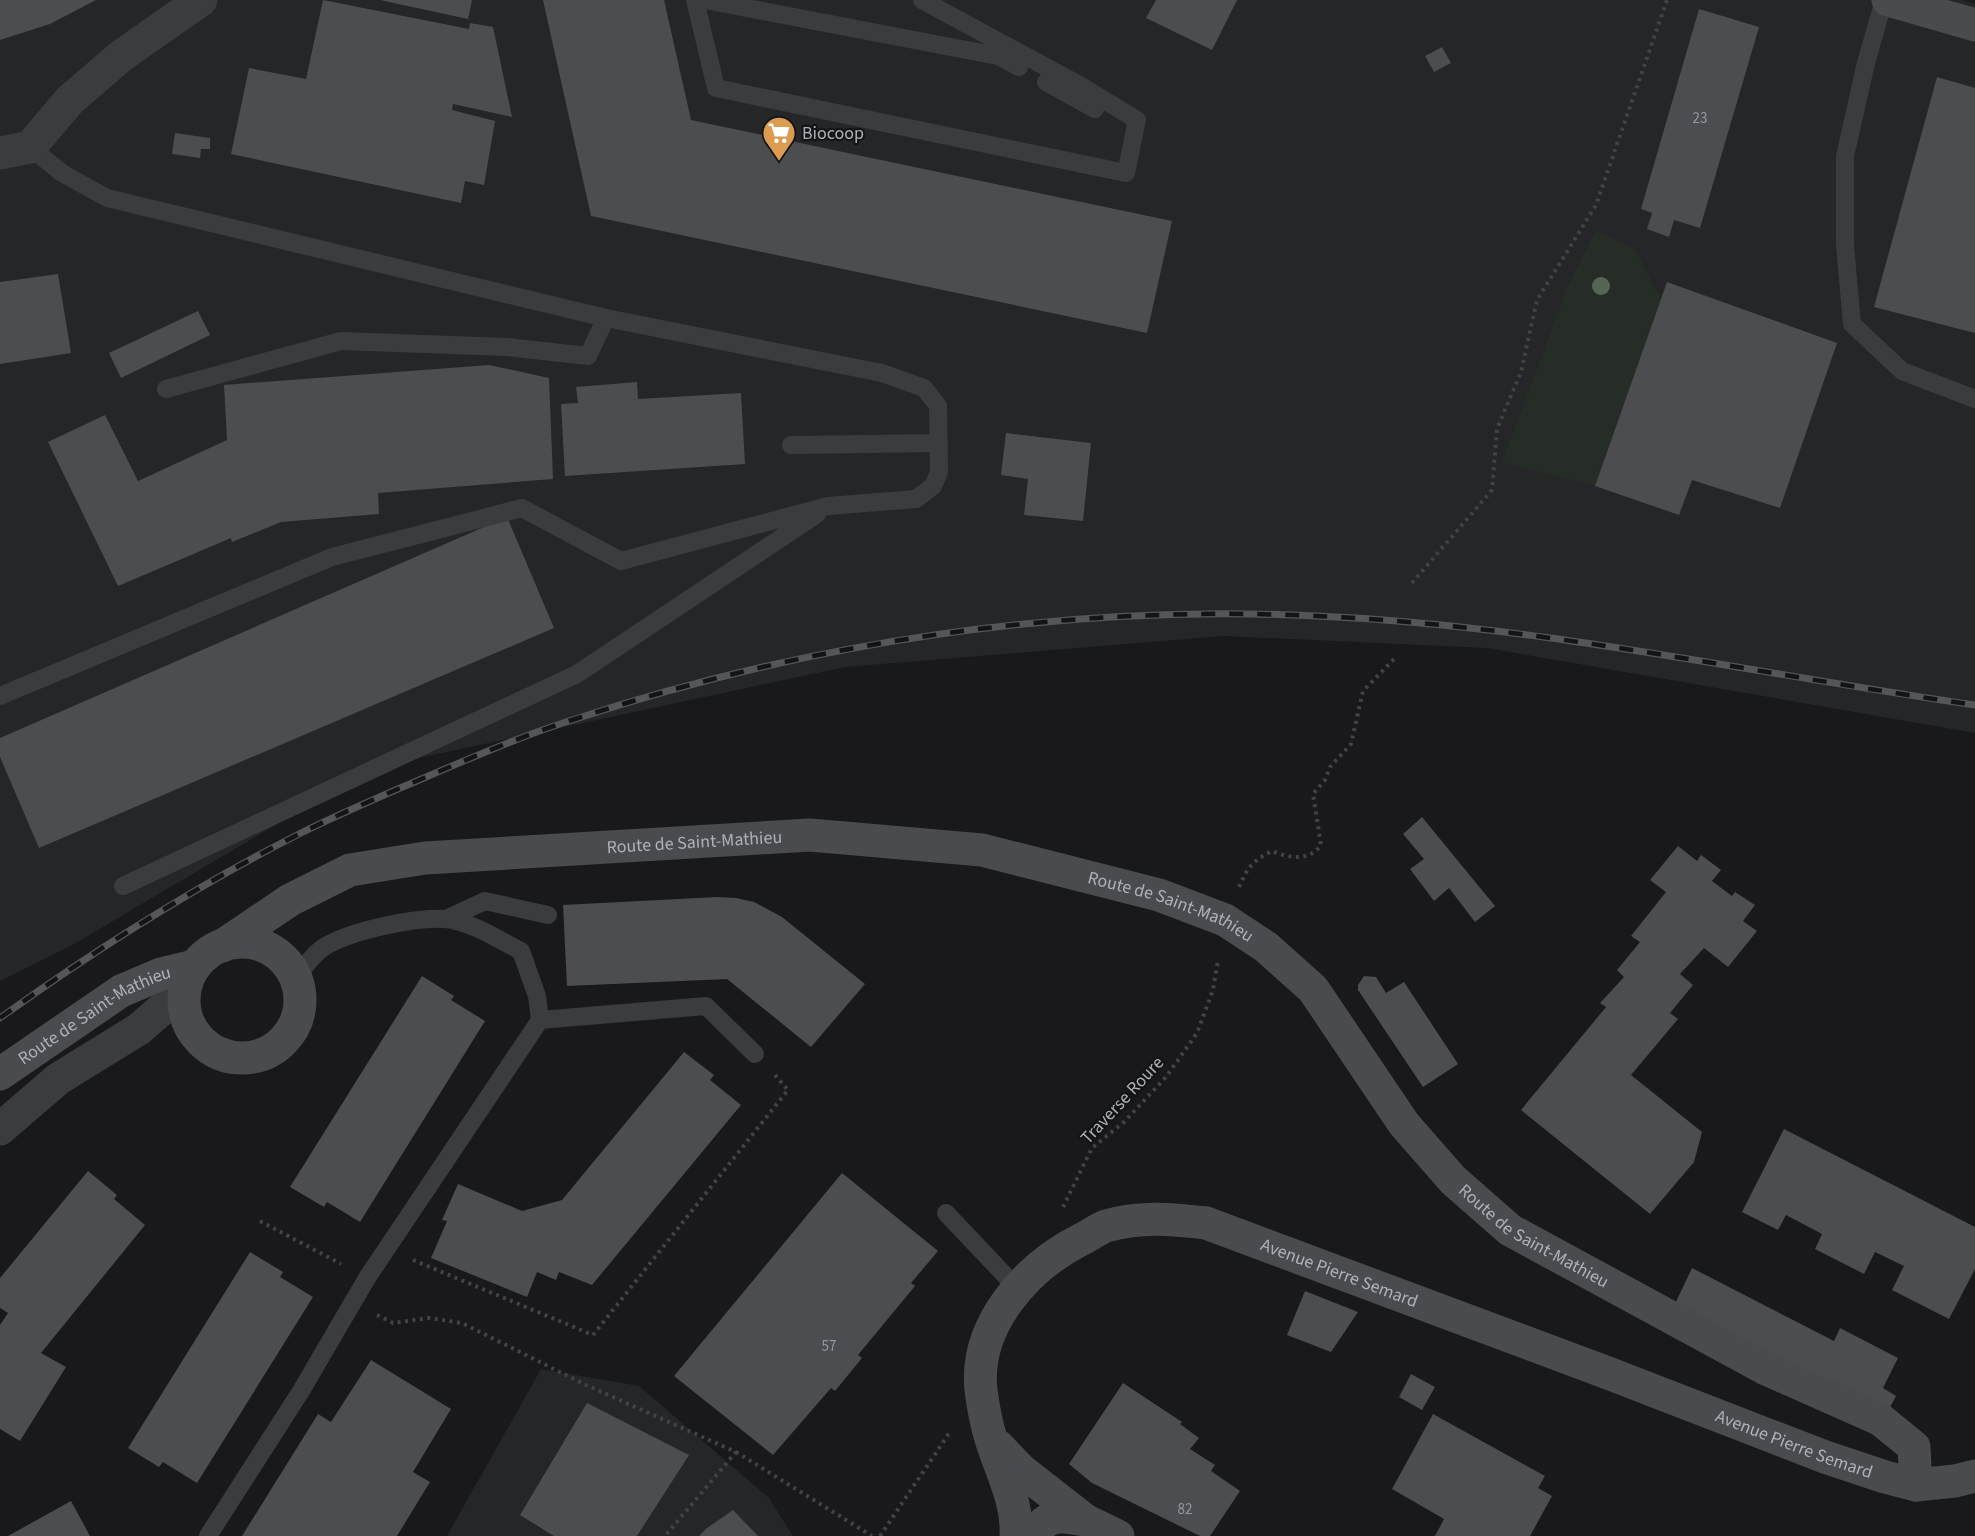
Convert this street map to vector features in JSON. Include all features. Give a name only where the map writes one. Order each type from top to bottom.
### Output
[{"type":"street","points":[[15,150],[121,56],[201,0]]},
{"type":"street","points":[[1886,0],[1975,25]]},
{"type":"street","name":"Route de Saint-Mathieu","points":[[222,946],[290,900],[350,870],[425,858],[798,835],[982,850],[1159,895],[1225,920],[1266,947],[1313,989],[1404,1125],[1453,1180],[1510,1230],[1766,1369],[1881,1420],[1914,1447],[1916,1485]]},
{"type":"street","points":[[0,1129],[58,1079],[139,1029],[189,978],[207,954],[222,946],[240,942],[260,945],[281,957],[296,978],[300,998],[297,1019],[284,1041],[265,1054],[245,1059],[225,1056],[202,1043],[187,1019],[189,978]]},
{"type":"street","name":"Route de Saint-Mathieu","points":[[0,1074],[121,991],[161,974],[189,978]]},
{"type":"street","name":"Avenue Pierre Semard","points":[[1016,1536],[1014,1502],[992,1440],[981,1387],[984,1352],[996,1318],[1017,1288],[1065,1247],[1105,1227],[1153,1218],[1206,1223],[1553,1352],[1826,1457],[1885,1477],[1916,1485],[1955,1481],[1975,1476]]},
{"type":"street","points":[[992,1440],[1021,1470],[1084,1520]]},
{"type":"street","points":[[1032,1536],[1040,1524],[1061,1515],[1084,1520],[1118,1536]]},
{"type":"lane","points":[[695,0],[717,88],[1126,173],[1137,120],[1081,86],[922,0]]},
{"type":"lane","points":[[705,0],[998,56],[1135,131]]},
{"type":"lane","points":[[1886,0],[1866,63],[1845,156],[1845,245],[1852,324],[1902,371],[1975,399]]},
{"type":"lane","points":[[0,696],[332,557],[522,508],[621,561],[828,506],[916,499],[933,486],[939,472],[938,406],[924,388],[882,373],[606,318],[107,198],[15,150]]},
{"type":"lane","points":[[166,389],[341,341],[507,347],[588,356],[606,318]]},
{"type":"lane","points":[[791,445],[939,443]]},
{"type":"lane","points":[[123,886],[578,674],[828,506]]},
{"type":"lane","points":[[296,978],[322,948],[360,932],[405,923],[446,919],[484,901],[548,915]]},
{"type":"lane","points":[[208,1536],[302,1391],[368,1278],[540,1020],[537,996],[521,951],[480,930],[446,919]]},
{"type":"lane","points":[[540,1020],[706,1006],[755,1053]]},
{"type":"lane","points":[[946,1213],[1017,1288]]},
{"type":"path","points":[[1412,583],[1492,490],[1497,429],[1521,372],[1537,300],[1596,205],[1667,0]]},
{"type":"path","points":[[1239,888],[1248,867],[1258,858],[1272,851],[1284,856],[1302,857],[1316,853],[1321,845],[1313,794],[1326,780],[1330,767],[1351,744],[1364,691],[1397,656]]},
{"type":"path","name":"Traverse Roure","points":[[1078,1176],[1092,1148],[1124,1122],[1166,1077],[1197,1033],[1213,990],[1219,955]]},
{"type":"path","points":[[410,1258],[593,1335],[788,1090]]},
{"type":"path","points":[[260,1221],[368,1278]]},
{"type":"path","points":[[354,1302],[393,1323],[429,1318],[462,1323],[586,1385],[736,1452],[872,1536]]},
{"type":"path","points":[[880,1536],[981,1387]]},
{"type":"path","points":[[665,1536],[736,1452]]},
{"type":"shaded area","points":[[0,0],[1962,0],[1975,4],[1975,733],[1487,648],[1224,636],[845,667],[372,768],[74,944],[0,981]]},
{"type":"shaded area","points":[[1596,230],[1636,250],[1661,299],[1595,486],[1502,462],[1566,290]]},
{"type":"shaded area","points":[[541,1369],[639,1386],[769,1498],[793,1536],[447,1536]]},
{"type":"building","points":[[0,0],[96,0],[50,24],[0,40]]},
{"type":"building","points":[[323,0],[469,29],[470,23],[493,27],[512,117],[453,104],[452,110],[495,121],[484,185],[465,181],[461,203],[231,154],[249,68],[306,79]]},
{"type":"building","points":[[380,0],[472,0],[468,19]]},
{"type":"building","points":[[543,0],[664,0],[691,120],[1172,221],[1147,333],[591,216]]},
{"type":"building","points":[[1156,0],[1237,0],[1212,50],[1146,18]]},
{"type":"building","points":[[1699,9],[1759,27],[1700,228],[1674,220],[1669,237],[1647,229],[1652,213],[1641,209]]},
{"type":"building","points":[[1442,47],[1451,63],[1434,72],[1425,56]]},
{"type":"building","points":[[1937,77],[1975,88],[1975,333],[1874,307]]},
{"type":"building","points":[[175,133],[210,138],[210,149],[201,149],[200,158],[172,154]]},
{"type":"building","points":[[58,274],[71,353],[0,364],[0,282]]},
{"type":"building","points":[[1667,282],[1837,343],[1780,508],[1692,480],[1679,515],[1595,486]]},
{"type":"building","points":[[198,311],[210,335],[121,378],[109,353]]},
{"type":"building","points":[[489,365],[549,378],[553,479],[378,493],[379,514],[281,522],[232,542],[231,538],[118,586],[48,442],[105,415],[138,481],[227,440],[224,385]]},
{"type":"building","points":[[637,382],[638,399],[741,393],[745,464],[565,476],[561,404],[578,403],[576,387]]},
{"type":"building","points":[[1006,433],[1091,443],[1083,521],[1024,515],[1028,479],[1001,475]]},
{"type":"building","points":[[507,517],[554,628],[39,848],[0,757],[0,738]]},
{"type":"building","points":[[1422,817],[1495,906],[1475,922],[1449,888],[1434,901],[1410,869],[1424,859],[1403,834]]},
{"type":"building","points":[[1678,846],[1697,861],[1701,855],[1721,870],[1712,881],[1732,896],[1735,892],[1755,905],[1743,921],[1757,931],[1728,967],[1704,948],[1680,974],[1693,985],[1670,1013],[1678,1019],[1631,1075],[1702,1132],[1694,1162],[1650,1214],[1521,1110],[1606,1007],[1600,1003],[1624,977],[1617,970],[1640,942],[1631,936],[1666,892],[1650,880]]},
{"type":"building","points":[[717,897],[754,902],[782,917],[865,984],[811,1047],[727,979],[567,986],[563,905]]},
{"type":"building","points":[[422,976],[454,996],[451,1000],[485,1021],[360,1222],[327,1202],[324,1207],[290,1187]]},
{"type":"building","points":[[1364,976],[1376,977],[1386,993],[1404,982],[1458,1064],[1423,1087],[1358,990],[1358,985]]},
{"type":"building","points":[[684,1052],[714,1075],[710,1080],[741,1105],[592,1285],[559,1272],[556,1280],[537,1272],[527,1297],[431,1258],[447,1221],[442,1220],[458,1184],[522,1211],[562,1200]]},
{"type":"building","points":[[1784,1129],[1975,1227],[1975,1269],[1949,1319],[1892,1290],[1904,1266],[1875,1252],[1864,1274],[1815,1249],[1822,1234],[1786,1215],[1778,1230],[1742,1212]]},
{"type":"building","points":[[88,1171],[117,1195],[114,1199],[145,1225],[41,1353],[66,1367],[20,1441],[0,1429],[0,1325],[8,1313],[0,1308],[0,1278]]},
{"type":"building","points":[[842,1173],[938,1251],[911,1283],[915,1286],[858,1355],[862,1358],[835,1391],[831,1388],[773,1455],[674,1376]]},
{"type":"building","points":[[250,1252],[283,1272],[280,1277],[313,1297],[197,1483],[163,1462],[159,1467],[128,1448]]},
{"type":"building","points":[[1692,1268],[1834,1341],[1840,1328],[1898,1358],[1883,1388],[1896,1396],[1886,1415],[1674,1306]]},
{"type":"building","points":[[1305,1291],[1358,1312],[1331,1352],[1287,1335]]},
{"type":"building","points":[[371,1360],[451,1409],[413,1472],[430,1482],[397,1536],[242,1536],[318,1414],[331,1422]]},
{"type":"building","points":[[1411,1374],[1435,1387],[1422,1410],[1399,1397]]},
{"type":"building","points":[[1123,1383],[1182,1422],[1180,1424],[1199,1438],[1190,1449],[1215,1465],[1211,1471],[1240,1491],[1210,1536],[1200,1536],[1092,1483],[1069,1464]]},
{"type":"building","points":[[587,1403],[689,1455],[637,1536],[554,1536],[520,1515]]},
{"type":"building","points":[[1433,1414],[1545,1476],[1538,1488],[1552,1496],[1530,1536],[1435,1536],[1444,1519],[1392,1489]]},
{"type":"building","points":[[71,1501],[90,1536],[8,1536]]},
{"type":"building","points":[[733,1510],[758,1536],[699,1536],[707,1528]]},
{"type":"railway","points":[[0,1018],[147,920],[262,853],[340,815],[486,752],[548,728],[660,693],[844,650],[938,634],[1032,623],[1127,616],[1221,614],[1399,621],[1482,629],[1647,652],[1975,705]]},
{"type":"place","name":"Biocoop","points":[[779,162]]}]
